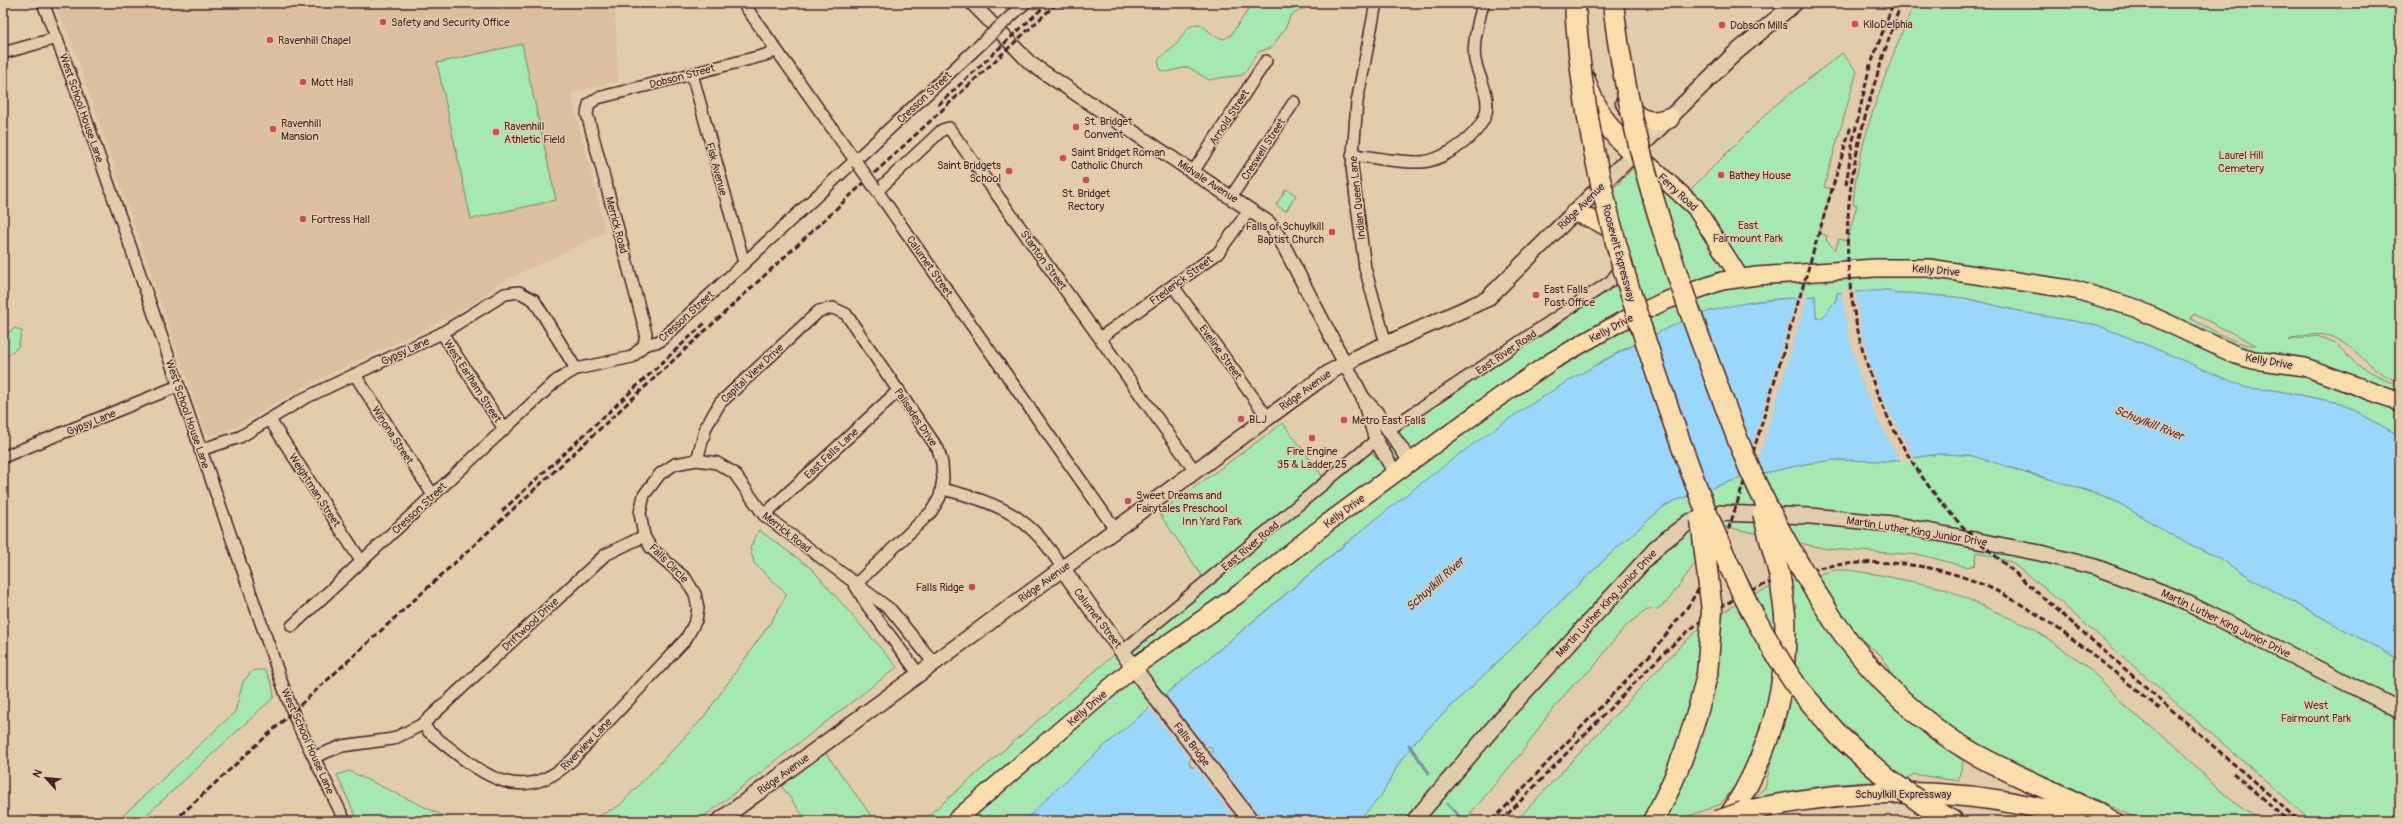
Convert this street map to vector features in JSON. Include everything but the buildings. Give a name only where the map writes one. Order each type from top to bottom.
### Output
[{"type":"highway","points":[[1575,3],[1592,144],[1601,186]]},
{"type":"highway","name":"Roosevelt Expressway","points":[[1575,3],[1581,67],[1594,157],[1620,262],[1698,496]]},
{"type":"highway","points":[[1612,3],[1615,42],[1635,153]]},
{"type":"highway","points":[[1612,3],[1632,116],[1658,218],[1674,268],[1751,471],[1776,561],[1785,614],[1784,667],[1775,719],[1756,769],[1734,817]]},
{"type":"highway","points":[[1583,72],[1590,93],[1606,120],[1622,144],[1635,153]]},
{"type":"highway","points":[[1626,103],[1635,115],[1647,122],[1654,123],[1669,118]]},
{"type":"highway","points":[[1751,471],[1800,566],[1834,621],[1868,666],[1902,700],[1936,729],[1974,753],[2081,804],[2112,821]]},
{"type":"highway","points":[[1653,821],[1676,776],[1686,751],[1707,675],[1712,632],[1712,596],[1698,496]]},
{"type":"highway","points":[[1698,496],[1746,602],[1770,646],[1798,688],[1840,737],[1889,780],[1926,806],[1953,821]]},
{"type":"highway","name":"Schuylkill Expressway","points":[[1718,821],[1819,797],[1932,793],[1959,794],[2013,801],[2044,808],[2088,821]]},
{"type":"main road","name":"Ridge Avenue","points":[[719,821],[932,662],[1344,364],[1487,299],[1746,42],[1795,3]]},
{"type":"main road","name":"Ferry Road","points":[[1635,153],[1695,207],[1740,278]]},
{"type":"main road","points":[[1601,186],[1619,270],[1632,316]]},
{"type":"main road","points":[[1574,213],[1594,220],[1610,229]]},
{"type":"main road","name":"Kelly Drive","points":[[955,821],[1134,667],[1240,592],[1410,461],[1552,361],[1632,316],[1692,291],[1740,278],[1875,268],[1929,268],[2076,290],[2135,308],[2236,355],[2254,360],[2306,367],[2400,402]]},
{"type":"main road","name":"Martin Luther King Junior Drive","points":[[1414,821],[1510,708],[1659,545],[1689,522],[1717,513],[1811,516],[1892,524],[2040,553],[2095,567],[2177,598],[2400,710]]},
{"type":"main road","name":"Calumet Street","points":[[1062,568],[1134,667]]},
{"type":"main road","name":"Falls Bridge","points":[[1134,667],[1251,821]]},
{"type":"street","name":"West School House Lane","points":[[43,3],[57,38],[285,692],[345,821]]},
{"type":"street","name":"Calumet Street","points":[[743,3],[1115,529]]},
{"type":"street","name":"Midvale Avenue","points":[[972,3],[1030,63],[1193,172],[1250,208],[1267,221],[1279,237],[1363,398],[1376,440],[1395,473]]},
{"type":"street","name":"Cresson Street","points":[[292,626],[556,381],[576,369],[632,357],[644,345],[660,341],[856,162],[1025,3]]},
{"type":"street","name":"Indian Queen Lane","points":[[1376,3],[1359,88],[1352,155],[1365,268],[1386,344]]},
{"type":"street","points":[[1352,155],[1412,161],[1431,160],[1455,148],[1473,136],[1480,128],[1487,107],[1485,86],[1475,54],[1483,3]]},
{"type":"street","points":[[3,53],[57,38]]},
{"type":"street","name":"Dobson Street","points":[[589,104],[598,98],[692,74],[776,50]]},
{"type":"street","name":"Arnold Street","points":[[1193,172],[1266,61]]},
{"type":"street","name":"Fisk Avenue","points":[[692,74],[744,263]]},
{"type":"street","name":"Creswell Street","points":[[1231,197],[1294,102]]},
{"type":"street","name":"Merrick Road","points":[[589,104],[587,114],[646,333],[644,345]]},
{"type":"street","name":"Stanton Street","points":[[876,190],[942,130],[950,128],[1195,471]]},
{"type":"street","name":"Frederick Street","points":[[1100,338],[1218,253],[1250,208]]},
{"type":"street","name":"East River Road","points":[[1388,430],[1611,282],[1619,270]]},
{"type":"street","name":"Eveline Street","points":[[1173,286],[1268,418]]},
{"type":"street","name":"Gypsy Lane","points":[[200,450],[240,437],[296,403],[442,333],[505,294],[519,292],[529,296],[537,304],[576,369]]},
{"type":"street","name":"Palisades Drive","points":[[833,308],[842,311],[849,317],[899,390],[938,449],[943,471],[942,489],[936,504],[925,519],[855,585]]},
{"type":"street","name":"Capital View Drive","points":[[697,460],[706,427],[724,398],[812,316],[824,309],[833,308]]},
{"type":"street","name":"West Earlham Street","points":[[442,333],[504,429]]},
{"type":"street","name":"Winona Street","points":[[355,375],[433,495]]},
{"type":"street","name":"Gypsy Lane","points":[[3,457],[178,386]]},
{"type":"street","name":"East Falls Lane","points":[[764,515],[899,390]]},
{"type":"street","name":"Midvale Avenue","points":[[1363,398],[1376,412],[1410,461]]},
{"type":"street","name":"Weightman Street","points":[[270,420],[361,561]]},
{"type":"street","name":"East River Road","points":[[1123,651],[1376,440]]},
{"type":"street","name":"Merrick Road","points":[[644,536],[641,508],[651,484],[660,474],[675,464],[697,460],[717,463],[734,473],[764,515],[855,585],[871,593],[891,610],[932,662]]},
{"type":"street","points":[[942,489],[991,503],[1016,517],[1040,538],[1062,568]]},
{"type":"street","name":"Driftwood Drive","points":[[314,757],[336,748],[393,739],[423,724],[605,555],[644,536]]},
{"type":"street","name":"Falls Circle","points":[[644,536],[657,554],[690,583],[697,600],[697,614]]},
{"type":"street","name":"Merrick Road","points":[[855,585],[867,605],[918,673]]},
{"type":"street","name":"Riverview Lane","points":[[423,724],[430,732],[491,778],[518,784],[545,780],[560,771],[572,760],[686,639],[693,627],[697,614]]},
{"type":"shaded area","points":[[54,3],[615,3],[618,81],[571,93],[606,232],[495,285],[497,288],[450,317],[307,385],[233,428],[213,435],[207,434],[204,429],[72,43]]},
{"type":"green space","points":[[1253,3],[1313,3],[1290,16],[1285,28],[1273,47],[1258,52],[1243,75],[1209,80],[1188,67],[1166,72],[1160,70],[1158,60],[1177,44],[1191,26],[1200,24],[1215,36],[1224,39],[1230,36]]},
{"type":"green space","points":[[1914,3],[2400,3],[2400,382],[2385,375],[2339,340],[2325,335],[2309,335],[2289,340],[2317,336],[2334,342],[2355,363],[2385,380],[2400,385],[2400,436],[2341,403],[2273,390],[2247,389],[2154,348],[2097,325],[2031,314],[1964,298],[1908,293],[1896,294],[1889,290],[1837,293],[1836,300],[1823,318],[1816,318],[1815,296],[1757,301],[1708,312],[1646,338],[1604,360],[1533,403],[1433,475],[1345,544],[1109,742],[1024,821],[922,821],[1116,653],[1371,451],[1379,461],[1390,453],[1372,418],[1398,435],[1401,429],[1628,275],[1610,192],[1636,165],[1680,200],[1773,107],[1842,53],[1857,71],[1824,187],[1832,189],[1818,233],[1827,236],[1826,240],[1835,250],[1839,239],[1847,241],[1857,205],[1853,204],[1856,178],[1868,127],[1885,77]],"holes":[[[2194,314],[2256,345],[2250,345],[2233,340],[2191,319]]]},
{"type":"green space","name":"Ravenhill Athletic Field","points":[[522,44],[556,200],[471,219],[437,63]]},
{"type":"green space","points":[[1286,189],[1296,195],[1286,211],[1276,205]]},
{"type":"green space","points":[[15,328],[22,331],[18,347],[3,359],[3,337]]},
{"type":"green space","name":"Inn Yard Park","points":[[1283,423],[1323,477],[1203,577],[1159,513]]},
{"type":"green space","name":"West Fairmount Park","points":[[1939,454],[1969,455],[1995,462],[2025,473],[2065,483],[2117,502],[2177,538],[2217,557],[2264,586],[2400,660],[2400,821],[2312,821],[2044,588],[2011,562],[1977,552],[1975,565],[1966,567],[1922,555],[1827,549],[1722,526],[1667,602],[1657,609],[1647,610],[1629,623],[1593,668],[1574,684],[1548,715],[1523,751],[1464,821],[1358,821],[1381,796],[1401,760],[1419,737],[1621,544],[1663,507],[1674,501],[1737,479],[1805,464],[1834,460],[1892,461]]},
{"type":"green space","points":[[759,530],[812,569],[897,667],[698,821],[588,821],[619,806],[703,718],[771,622],[787,594],[754,563],[750,548]]},
{"type":"green space","points":[[1836,570],[1848,570],[1875,574],[1943,588],[2034,629],[2084,664],[2110,689],[2124,706],[2180,749],[2209,781],[2240,807],[2261,821],[2143,821],[2071,788],[1991,751],[1961,734],[1916,700],[1894,679],[1881,655],[1854,634],[1838,642],[1880,692],[1912,721],[1963,761],[1958,781],[1913,774],[1906,781],[1866,747],[1854,733],[1825,706],[1813,719],[1842,754],[1875,782],[1813,787],[1752,799],[1765,788],[1772,757],[1787,711],[1791,691],[1774,690],[1745,772],[1721,804],[1675,821],[1516,821],[1678,648],[1708,621],[1754,594],[1780,584]]},
{"type":"green space","points":[[265,670],[272,684],[274,697],[140,821],[117,821],[235,712],[243,682],[252,671]]},
{"type":"green space","points":[[824,751],[875,821],[807,821],[780,784]]},
{"type":"green space","points":[[349,771],[454,821],[358,821],[337,775]]},
{"type":"water","name":"Schuylkill River","points":[[1889,290],[1896,294],[1908,293],[1964,298],[2031,314],[2097,325],[2247,388],[2273,390],[2341,403],[2400,436],[2400,660],[2264,586],[2217,557],[2177,538],[2117,502],[2096,493],[1969,455],[1939,454],[1892,461],[1834,460],[1805,464],[1737,479],[1674,501],[1663,507],[1621,544],[1419,737],[1401,760],[1381,796],[1358,821],[1257,821],[1261,816],[1257,812],[1245,821],[1024,821],[1076,771],[1159,699],[1380,516],[1475,443],[1524,409],[1574,378],[1626,349],[1688,319],[1710,311],[1749,303],[1775,299],[1815,296],[1816,318],[1822,318],[1836,300],[1837,293]],"holes":[[[1208,746],[1212,748],[1212,753],[1194,767],[1191,767],[1189,761]]]},
{"type":"pier","points":[[1841,290],[1855,290],[1862,333],[1872,370],[1887,407],[1916,461],[1901,462],[1874,413],[1859,374],[1849,338]]},
{"type":"pier","points":[[1808,295],[1758,462],[1763,475],[1742,480],[1681,320],[1700,312],[1752,446],[1797,296]]},
{"type":"pier","points":[[1164,693],[1208,749],[1192,762],[1148,706]]},
{"type":"pier","points":[[1210,752],[1264,821],[1255,821],[1259,816],[1257,814],[1248,821],[1237,821],[1194,765]]},
{"type":"waterway","points":[[1409,745],[1429,773]]},
{"type":"waterway","points":[[1448,804],[1463,821]]},
{"type":"railway","points":[[938,105],[1048,3]]},
{"type":"railway","points":[[174,821],[560,466],[1057,3]]},
{"type":"railway","points":[[1869,70],[1893,3]]},
{"type":"railway","points":[[1901,3],[1885,50],[1858,145],[1850,193],[1847,239],[1850,285],[1858,331],[1871,375],[1888,418],[1910,458],[1936,496],[1967,531],[2299,821]]},
{"type":"railway","points":[[1846,185],[1852,145],[1870,65]]},
{"type":"railway","points":[[1492,821],[1651,654],[1689,605],[1722,549],[1746,476],[1851,126]]},
{"type":"railway","points":[[502,511],[706,322]]},
{"type":"railway","points":[[1501,821],[1660,658],[1698,623],[1726,604],[1759,587],[1794,574],[1830,566],[1866,563],[1903,564],[1939,570],[1974,581],[2008,597],[2067,635],[2160,709]]},
{"type":"railway","points":[[2233,773],[2288,821]]},
{"type":"place","name":"Safety and Security Office","points":[[383,22]]},
{"type":"place","name":"KiloDelphia","points":[[1855,24]]},
{"type":"place","name":"Dobson Mills","points":[[1722,25]]},
{"type":"place","name":"Ravenhill Chapel","points":[[270,40]]},
{"type":"place","name":"Mott Hall","points":[[303,82]]},
{"type":"place","name":"St. Bridget Convent","points":[[1076,127]]},
{"type":"place","name":"Ravenhill Mansion","points":[[273,129]]},
{"type":"place","name":"Ravenhill Athletic Field","points":[[496,132]]},
{"type":"place","name":"Saint Bridget Roman Catholic Church","points":[[1063,158]]},
{"type":"place","name":"Saint Bridgets School","points":[[1009,171]]},
{"type":"place","name":"Bathey House","points":[[1721,175]]},
{"type":"place","name":"St. Bridget Rectory","points":[[1086,180]]},
{"type":"place","name":"Fortress Hall","points":[[303,219]]},
{"type":"place","name":"Falls of Schuylkill Baptist Church","points":[[1332,232]]},
{"type":"place","name":"East Falls Post Office","points":[[1536,295]]},
{"type":"place","name":"BLJ","points":[[1241,419]]},
{"type":"place","name":"Metro East Falls","points":[[1344,420]]},
{"type":"place","name":"Fire Engine 35 & Ladder 25","points":[[1312,438]]},
{"type":"place","name":"Sweet Dreams and Fairytales Preschool","points":[[1128,501]]},
{"type":"place","name":"Falls Ridge","points":[[972,587]]},
{"type":"park label","name":"Laurel Hill Cemetery","points":[[2241,161]]},
{"type":"park label","name":"East Fairmount Park","points":[[1748,231]]}]
